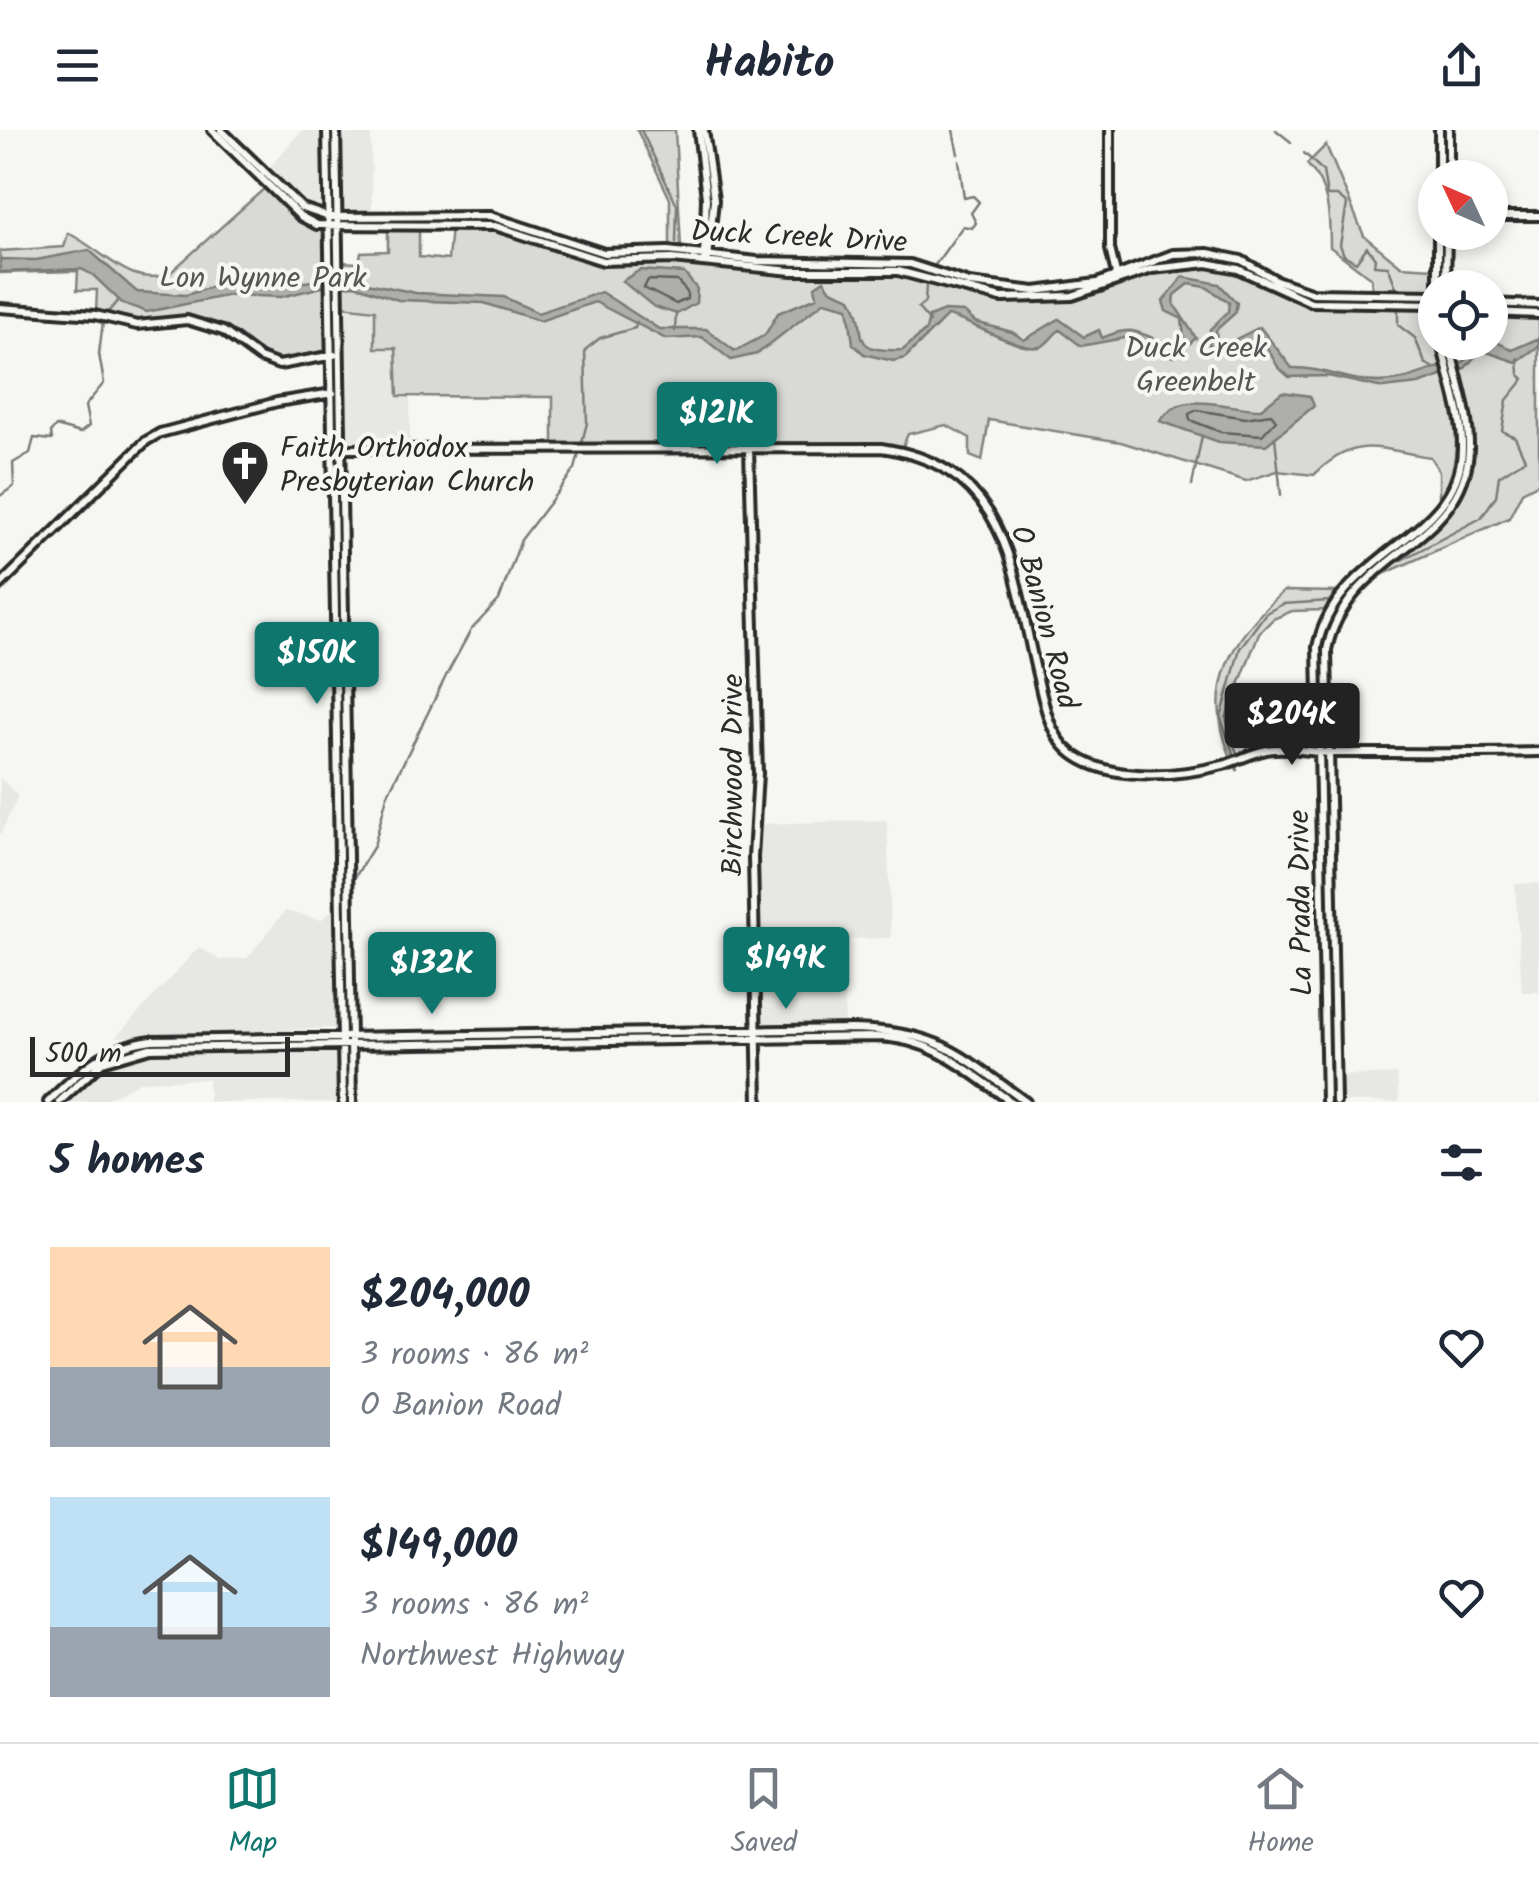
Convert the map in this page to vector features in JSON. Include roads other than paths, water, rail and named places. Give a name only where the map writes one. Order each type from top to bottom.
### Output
[{"type":"main road","points":[[212,130],[287,198],[334,222]]},
{"type":"main road","points":[[221,130],[273,180],[304,219],[319,225],[330,236]]},
{"type":"main road","points":[[327,130],[334,267]]},
{"type":"main road","points":[[336,130],[334,301],[342,853],[350,978],[343,1102]]},
{"type":"main road","points":[[701,130],[714,200],[706,258]]},
{"type":"main road","points":[[1110,130],[1110,249],[1118,279]]},
{"type":"main road","points":[[1438,160],[1439,130]]},
{"type":"main road","points":[[1449,130],[1449,160]]},
{"type":"main road","points":[[254,170],[273,180]]},
{"type":"main road","points":[[1508,216],[1539,216]]},
{"type":"main road","name":"Duck Creek Drive","points":[[319,225],[506,219],[604,253],[706,258],[792,271],[898,272],[994,298],[1072,296],[1166,256],[1192,252],[1229,256],[1313,293],[1418,295]]},
{"type":"main road","points":[[1166,256],[1168,266]]},
{"type":"main road","name":"Duck Creek Drive","points":[[1118,279],[1193,262],[1227,266],[1311,302],[1418,304]]},
{"type":"main road","points":[[1508,304],[1539,305]]},
{"type":"main road","points":[[0,308],[96,315],[137,325],[187,320],[224,331],[274,364],[335,355]]},
{"type":"main road","points":[[1508,313],[1539,314]]},
{"type":"main road","name":"La Prada Drive","points":[[1335,1099],[1317,647],[1328,611],[1357,575],[1437,512],[1457,479],[1466,453],[1448,360]]},
{"type":"main road","points":[[0,585],[146,442],[160,433],[288,399],[336,393]]},
{"type":"main road","name":"O Banion Road","points":[[336,449],[881,448],[910,452],[932,459],[966,482],[995,519],[1010,561],[1051,726],[1080,759],[1136,774],[1221,766],[1276,748],[1324,753],[1539,752]]},
{"type":"main road","name":"Birchwood Drive","points":[[749,449],[758,773],[753,857],[758,1102]]},
{"type":"main road","name":"La Prada Drive","points":[[1324,753],[1326,1099]]},
{"type":"main road","points":[[342,853],[339,968],[352,1102]]},
{"type":"main road","points":[[339,945],[349,968]]},
{"type":"main road","points":[[339,968],[350,978]]},
{"type":"main road","points":[[48,1102],[122,1046],[201,1039],[346,1042],[912,1032],[953,1049],[1026,1102]]},
{"type":"main road","points":[[756,1034],[910,1039],[950,1056],[1011,1102]]},
{"type":"main road","points":[[201,1039],[203,1048]]},
{"type":"main road","points":[[59,1102],[81,1074],[133,1050],[260,1042]]},
{"type":"main road","points":[[1326,1099],[1335,1099]]},
{"type":"water","points":[[89,250],[137,292],[186,295],[228,282],[254,287],[344,278],[416,293],[504,297],[538,313],[601,292],[659,329],[706,329],[735,351],[765,335],[778,313],[817,297],[815,286],[824,280],[831,290],[851,298],[862,338],[873,348],[903,350],[926,330],[929,317],[944,311],[964,312],[975,322],[1012,332],[1024,340],[1059,319],[1084,337],[1099,330],[1102,338],[1131,331],[1170,343],[1165,347],[1171,351],[1184,338],[1182,319],[1166,311],[1163,301],[1183,277],[1219,284],[1237,303],[1235,313],[1216,330],[1217,341],[1232,341],[1260,327],[1292,368],[1367,381],[1390,381],[1472,360],[1465,368],[1419,384],[1383,388],[1328,376],[1289,377],[1278,367],[1261,337],[1227,350],[1209,345],[1210,329],[1228,312],[1229,302],[1206,287],[1189,284],[1175,295],[1174,304],[1196,338],[1174,357],[1150,348],[1135,336],[1081,346],[1060,330],[1042,346],[1023,346],[947,316],[905,358],[893,361],[864,354],[853,344],[848,307],[825,301],[757,354],[731,360],[702,337],[666,339],[595,302],[540,321],[484,303],[398,300],[355,285],[326,286],[281,297],[230,295],[147,312],[122,303],[93,275],[81,269],[0,272],[0,259],[36,260]]},
{"type":"water","points":[[640,270],[684,273],[697,289],[696,303],[677,314],[654,307],[622,281]]},
{"type":"water","points":[[1539,338],[1539,346],[1516,362],[1508,359],[1508,348],[1512,350]]},
{"type":"water","points":[[1282,392],[1310,396],[1314,406],[1266,445],[1219,442],[1160,421],[1169,411],[1192,403],[1261,409]]},
{"type":"waterway","points":[[641,130],[677,205],[676,242]]},
{"type":"waterway","points":[[953,130],[958,154]]},
{"type":"waterway","points":[[1276,130],[1291,142]]},
{"type":"waterway","points":[[1304,153],[1323,171],[1327,196],[1337,196],[1347,204],[1340,245],[1344,255],[1356,262],[1367,247],[1375,258],[1374,265],[1388,266],[1397,290]]},
{"type":"waterway","points":[[935,265],[963,226],[972,228],[976,223],[971,213],[979,202],[973,196],[964,198],[959,160]]},
{"type":"waterway","points":[[926,286],[925,302],[918,308],[930,322]]},
{"type":"waterway","points":[[106,314],[118,301]]},
{"type":"waterway","points":[[1398,311],[1398,325],[1415,338],[1425,363],[1435,369]]},
{"type":"waterway","points":[[675,331],[676,314]]},
{"type":"waterway","points":[[0,496],[14,486],[13,463],[30,453],[34,438],[52,440],[51,432],[56,426],[80,433],[89,426],[85,406],[104,383],[99,354],[103,322]]},
{"type":"waterway","points":[[352,882],[374,846],[387,796],[447,674],[471,630],[499,600],[521,540],[575,469],[587,423],[585,350],[600,338],[635,328],[637,322]]},
{"type":"waterway","points":[[1392,565],[1481,518],[1496,496],[1499,476],[1525,459],[1515,437],[1502,431],[1507,400],[1524,379],[1519,374],[1518,358]]},
{"type":"waterway","points":[[1192,485],[1202,436]]},
{"type":"waterway","points":[[1275,437],[1281,495]]},
{"type":"waterway","points":[[1234,756],[1221,718],[1240,648],[1266,613],[1283,604],[1330,601]]},
{"type":"place","name":"Faith Orthodox Presbyterian Church","points":[[245,506]]},
{"type":"park label","name":"Lon Wynne Park","points":[[263,277]]},
{"type":"park label","name":"Duck Creek Greenbelt","points":[[1196,364]]}]
